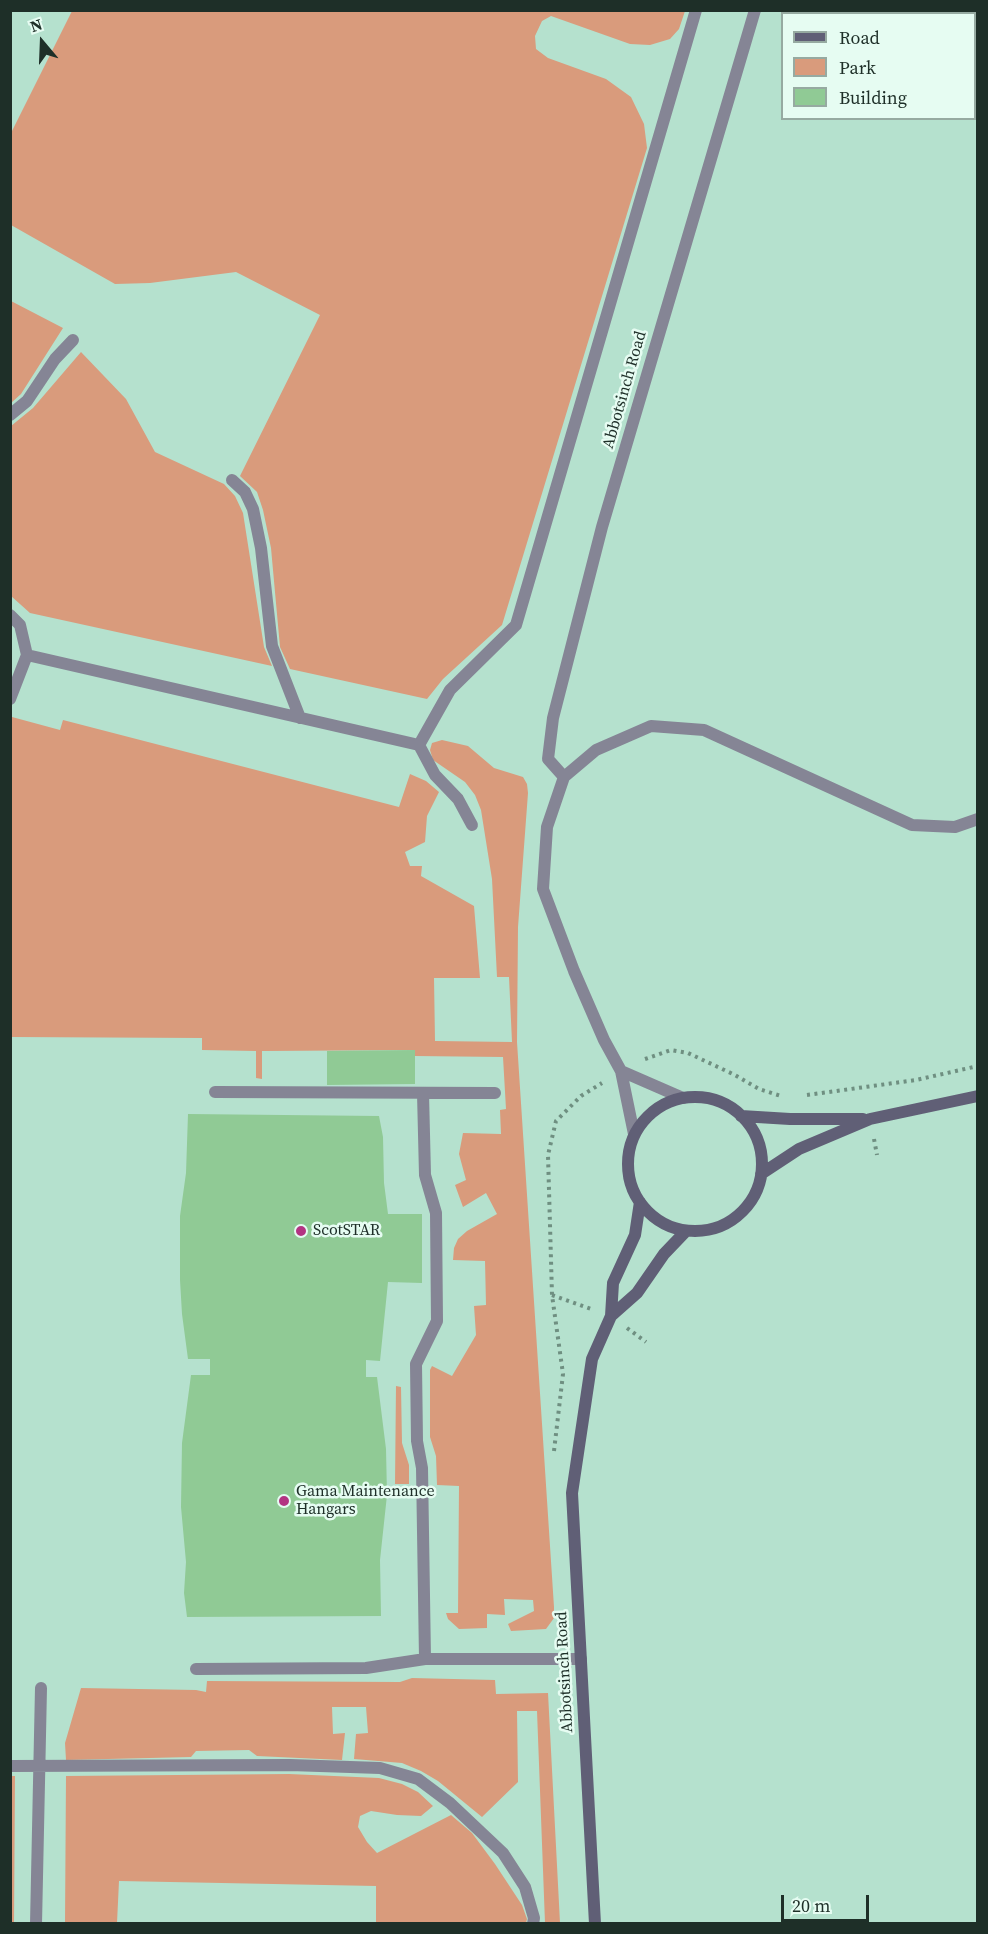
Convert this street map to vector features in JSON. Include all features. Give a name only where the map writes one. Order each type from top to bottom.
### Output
[{"type":"street","points":[[761,1174],[799,1149],[870,1119],[978,1096]]},
{"type":"street","points":[[683,1098],[704,1098],[724,1104],[741,1116],[754,1133],[761,1152],[761,1174],[756,1194],[743,1211],[726,1224],[706,1231],[686,1231],[665,1225],[654,1218],[640,1202],[628,1176],[628,1155],[634,1134],[646,1117],[663,1105],[683,1098]]},
{"type":"street","points":[[741,1116],[790,1119],[870,1119]]},
{"type":"street","points":[[611,1316],[613,1283],[635,1235],[640,1202]]},
{"type":"street","points":[[611,1316],[637,1293],[664,1254],[686,1231]]},
{"type":"street","name":"Abbotsinch Road","points":[[595,1923],[572,1493],[592,1359],[611,1316]]},
{"type":"lane","points":[[419,745],[450,690],[516,625],[696,10]]},
{"type":"lane","name":"Abbotsinch Road","points":[[564,777],[548,759],[553,718],[602,527],[754,10]]},
{"type":"lane","points":[[10,415],[27,402],[55,359],[73,340]]},
{"type":"lane","points":[[232,480],[245,492],[253,509],[261,548],[272,646],[300,718]]},
{"type":"lane","points":[[10,615],[20,625],[27,655],[10,699]]},
{"type":"lane","points":[[27,655],[419,745],[435,776],[458,799],[472,825]]},
{"type":"lane","points":[[634,1134],[621,1071],[604,1040],[574,971],[543,889],[547,827],[564,777],[596,750],[651,726],[704,730],[912,825],[956,827],[978,819]]},
{"type":"lane","points":[[621,1071],[683,1098]]},
{"type":"lane","points":[[215,1092],[495,1092]]},
{"type":"lane","points":[[423,1093],[425,1175],[436,1213],[437,1321],[416,1364],[417,1442],[422,1468],[425,1659]]},
{"type":"lane","points":[[196,1669],[366,1668],[425,1659],[581,1659]]},
{"type":"lane","points":[[36,1923],[41,1688]]},
{"type":"lane","points":[[10,1766],[290,1765],[380,1768],[417,1779],[450,1803],[503,1853],[525,1887],[534,1918],[533,1923]]},
{"type":"path","points":[[621,1071],[651,1056],[671,1050],[706,1060],[759,1089],[782,1096],[791,1096]]},
{"type":"path","points":[[801,1096],[916,1080],[978,1066]]},
{"type":"green space","points":[[72,11],[685,11],[679,29],[670,39],[650,45],[630,44],[551,16],[542,21],[535,36],[536,49],[548,58],[606,79],[631,97],[644,124],[647,148],[502,625],[443,679],[427,699],[290,669],[280,647],[271,548],[263,510],[257,492],[240,476],[320,315],[236,272],[150,283],[115,284],[11,225],[11,133]]},
{"type":"green space","points":[[11,301],[63,328],[21,394],[11,403]]},
{"type":"green space","points":[[81,352],[126,399],[155,452],[224,484],[235,496],[243,513],[264,647],[272,666],[30,613],[11,596],[11,426],[33,408]]},
{"type":"green space","points":[[12,717],[60,730],[63,720],[399,807],[410,774],[426,781],[439,792],[427,816],[425,842],[405,852],[410,866],[422,866],[421,876],[474,906],[480,978],[434,978],[435,1041],[512,1042],[509,977],[497,977],[492,879],[481,810],[475,795],[465,782],[433,760],[430,750],[432,743],[442,740],[468,746],[494,768],[523,777],[528,793],[518,927],[517,1042],[554,1607],[554,1618],[546,1629],[511,1631],[508,1624],[534,1611],[533,1600],[504,1599],[505,1615],[487,1614],[487,1628],[459,1629],[448,1619],[446,1613],[458,1613],[459,1486],[437,1485],[436,1456],[430,1437],[430,1370],[432,1366],[452,1376],[476,1335],[474,1306],[486,1305],[485,1261],[453,1260],[454,1248],[458,1239],[467,1231],[497,1214],[486,1193],[463,1207],[455,1185],[466,1180],[459,1154],[463,1133],[501,1134],[500,1110],[506,1109],[503,1057],[415,1056],[415,1050],[262,1051],[262,1079],[256,1078],[256,1051],[202,1050],[202,1038],[11,1037],[10,724]]},
{"type":"green space","points":[[396,1386],[401,1387],[402,1443],[409,1465],[409,1484],[395,1484]]},
{"type":"green space","points":[[412,1678],[495,1680],[496,1694],[548,1693],[560,1923],[545,1923],[537,1711],[517,1711],[518,1782],[482,1817],[438,1781],[421,1771],[402,1763],[354,1759],[356,1734],[368,1733],[366,1707],[332,1707],[333,1734],[345,1733],[342,1760],[257,1756],[249,1750],[196,1751],[191,1757],[66,1760],[65,1743],[81,1688],[206,1692],[207,1681],[400,1682]]},
{"type":"green space","points":[[289,1774],[379,1778],[402,1784],[418,1792],[433,1806],[421,1816],[371,1811],[360,1816],[358,1827],[367,1842],[377,1853],[451,1815],[472,1833],[495,1864],[522,1905],[527,1919],[526,1923],[376,1923],[376,1886],[119,1881],[117,1923],[65,1923],[66,1776]]},
{"type":"green space","points":[[10,1776],[15,1776],[14,1924],[10,1923]]},
{"type":"building","points":[[415,1050],[415,1084],[327,1085],[327,1051]]},
{"type":"building","points":[[188,1114],[379,1116],[383,1137],[384,1183],[388,1214],[422,1214],[422,1283],[388,1282],[380,1361],[366,1360],[366,1377],[377,1377],[386,1449],[387,1495],[380,1560],[381,1616],[187,1617],[184,1593],[186,1562],[181,1507],[182,1443],[191,1375],[210,1375],[210,1359],[188,1359],[182,1314],[180,1216],[186,1173]]},
{"type":"place","name":"ScotSTAR","points":[[301,1231]]},
{"type":"place","name":"Gama Maintenance Hangars","points":[[284,1501]]}]
